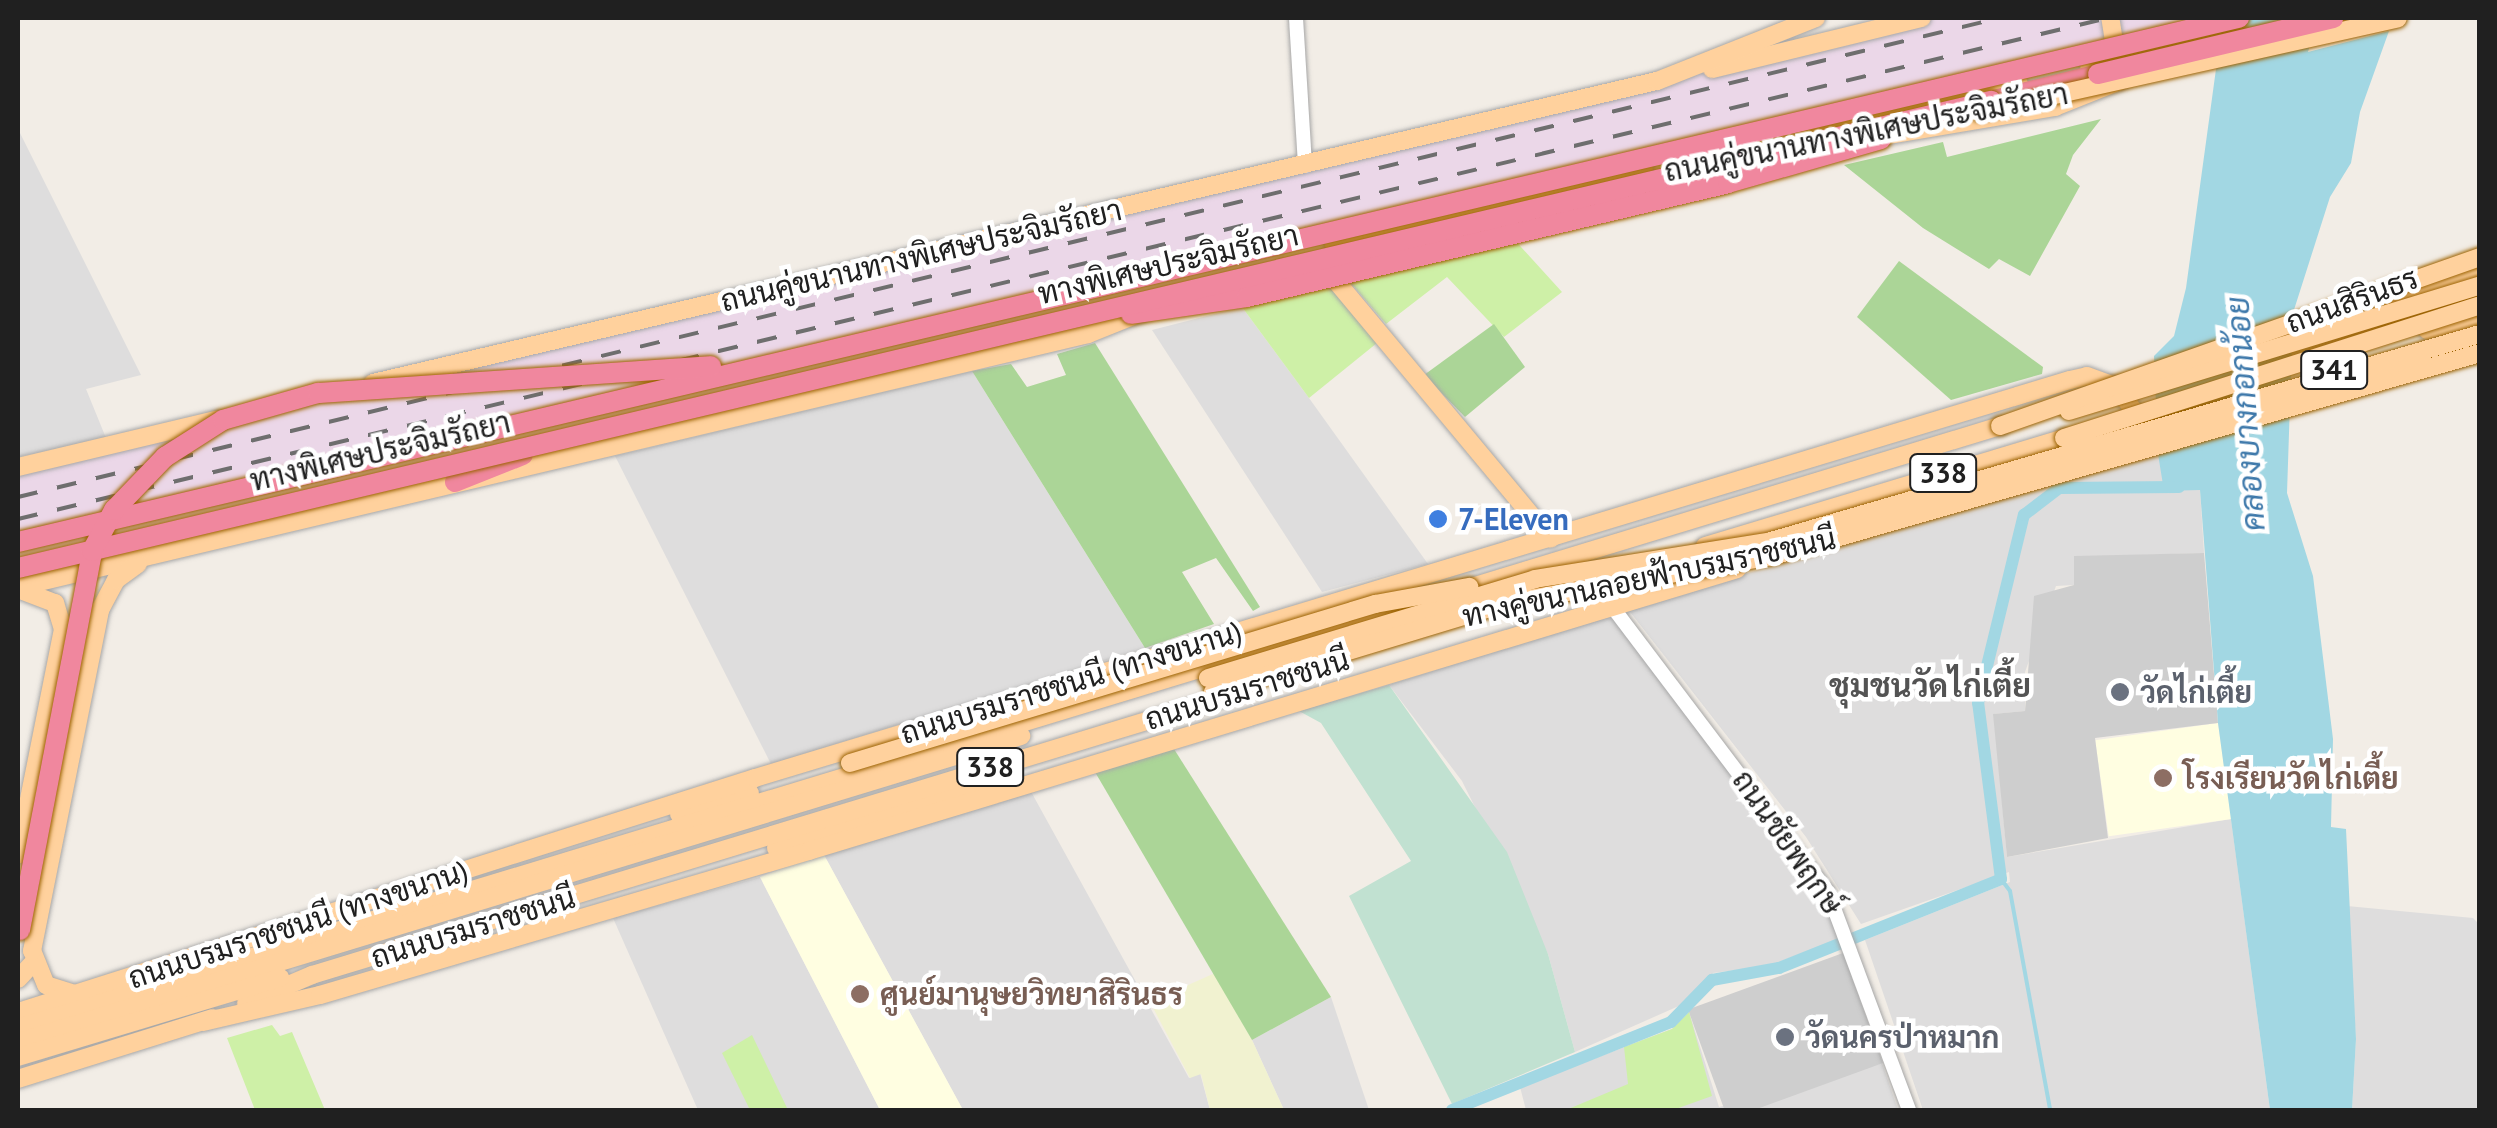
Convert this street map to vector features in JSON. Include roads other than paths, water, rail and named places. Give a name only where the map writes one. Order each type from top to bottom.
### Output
[{"type":"highway","name":"ทางพิเศษประจิมรัถยา","points":[[18,542],[614,398],[806,358],[2239,18]]},
{"type":"highway","name":"ทางพิเศษประจิมรัถยา","points":[[18,568],[2333,18]]},
{"type":"highway","points":[[455,482],[591,431],[1042,324],[1181,310],[1304,284],[1791,167],[1991,101]]},
{"type":"highway","points":[[18,940],[92,550],[114,510],[166,457],[222,420],[318,393],[806,358]]},
{"type":"main road","name":"ถนนคู่ขนานทางพิเศษประจิมรัถยา","points":[[18,468],[1658,81],[1816,18]]},
{"type":"main road","points":[[1712,61],[1887,18]]},
{"type":"main road","points":[[1658,81],[1922,18]]},
{"type":"main road","points":[[1768,146],[1917,135],[2098,95],[2124,74],[2114,18]]},
{"type":"main road","points":[[1335,248],[2106,64],[2116,49],[2114,18]]},
{"type":"main road","name":"ถนนคู่ขนานทางพิเศษประจิมรัถยา","points":[[1335,248],[1768,146],[1921,124],[2398,18]]},
{"type":"main road","points":[[1304,265],[1299,248],[1309,235],[1326,236],[1335,248]]},
{"type":"main road","points":[[1325,268],[1335,248]]},
{"type":"main road","name":"ถนนสิรินธร","points":[[2000,426],[2480,257]]},
{"type":"main road","points":[[18,588],[1088,334],[1194,293],[1304,265],[1325,268],[1551,539]]},
{"type":"main road","points":[[2480,271],[2396,297],[2388,320],[2404,336],[2480,316]]},
{"type":"main road","name":"ถนนบรมราชชนนี","points":[[18,1028],[1815,480],[2000,426],[2132,394],[2480,285]]},
{"type":"main road","name":"ถนนบรมราชชนนี","points":[[18,1079],[203,1022],[312,975],[1822,509],[2064,438],[2480,305]]},
{"type":"main road","name":"ถนนสิรินธร","points":[[2064,438],[2188,411],[2480,331]]},
{"type":"main road","name":"ทางคู่ขนานลอยฟ้าบรมราชชนนี","points":[[18,1057],[1535,580],[1770,541],[2480,331]]},
{"type":"main road","name":"ทางคู่ขนานลอยฟ้าบรมราชชนนี","points":[[18,1042],[1210,685],[1506,603],[1773,556],[2480,353]]},
{"type":"main road","name":"ถนนบรมราชชนนี (ทางขนาน)","points":[[82,992],[485,864],[2070,380],[2101,379],[2130,401],[2134,447],[2117,459],[1721,574]]},
{"type":"main road","points":[[1592,528],[1760,497]]},
{"type":"main road","points":[[1721,574],[1782,522]]},
{"type":"main road","points":[[18,979],[32,964],[104,600],[116,580],[150,556]]},
{"type":"main road","name":"338","points":[[203,1022],[320,995],[1721,574]]},
{"type":"main road","points":[[485,864],[564,848],[1376,604],[1535,580]]},
{"type":"main road","points":[[600,909],[862,821],[1646,581]]},
{"type":"main road","points":[[18,588],[60,610]]},
{"type":"main road","points":[[18,855],[63,629],[60,610],[74,591],[90,589],[104,600]]},
{"type":"main road","points":[[32,964],[46,985],[82,992]]},
{"type":"main road","points":[[61,1015],[82,992]]},
{"type":"main road","name":"338","points":[[18,1012],[82,992]]},
{"type":"street","points":[[1296,18],[1305,166]]},
{"type":"street","name":"ถนนชัยพฤกษ์","points":[[1610,605],[1808,863],[1846,927],[1909,1110]]},
{"type":"water","name":"คลองบางกอกน้อย","points":[[2223,18],[2318,18],[2308,52],[2389,31],[2360,112],[2351,163],[2330,197],[2293,313],[2287,493],[2313,576],[2333,739],[2331,827],[2346,829],[2356,1039],[2352,1110],[2270,1110],[2218,723],[2200,490],[2164,491],[2158,454],[2154,356],[2174,336],[2186,288]]},
{"type":"waterway","points":[[1452,1110],[1671,1022],[1712,980],[1779,968],[2001,879],[1978,703],[2024,515],[2059,488],[2179,487]]},
{"type":"waterway","points":[[2001,879],[2010,891],[2050,1110]]},
{"type":"railway","points":[[18,497],[1999,18]]},
{"type":"railway","points":[[18,519],[2108,18]]},
{"type":"place","name":"7-Eleven","points":[[1438,519]]},
{"type":"place","name":"วัดไก่เตี้ย","points":[[2120,692]]},
{"type":"place","name":"โรงเรียนวัดไก่เตี้ย","points":[[2163,778]]},
{"type":"place","name":"ศูนย์มานุษยวิทยาสิรินธร","points":[[860,994]]},
{"type":"place","name":"วัดนครป่าหมาก","points":[[1785,1037]]},
{"type":"district","name":"ชุมชนวัดไก่เตี้ย","points":[[1930,685]]}]
